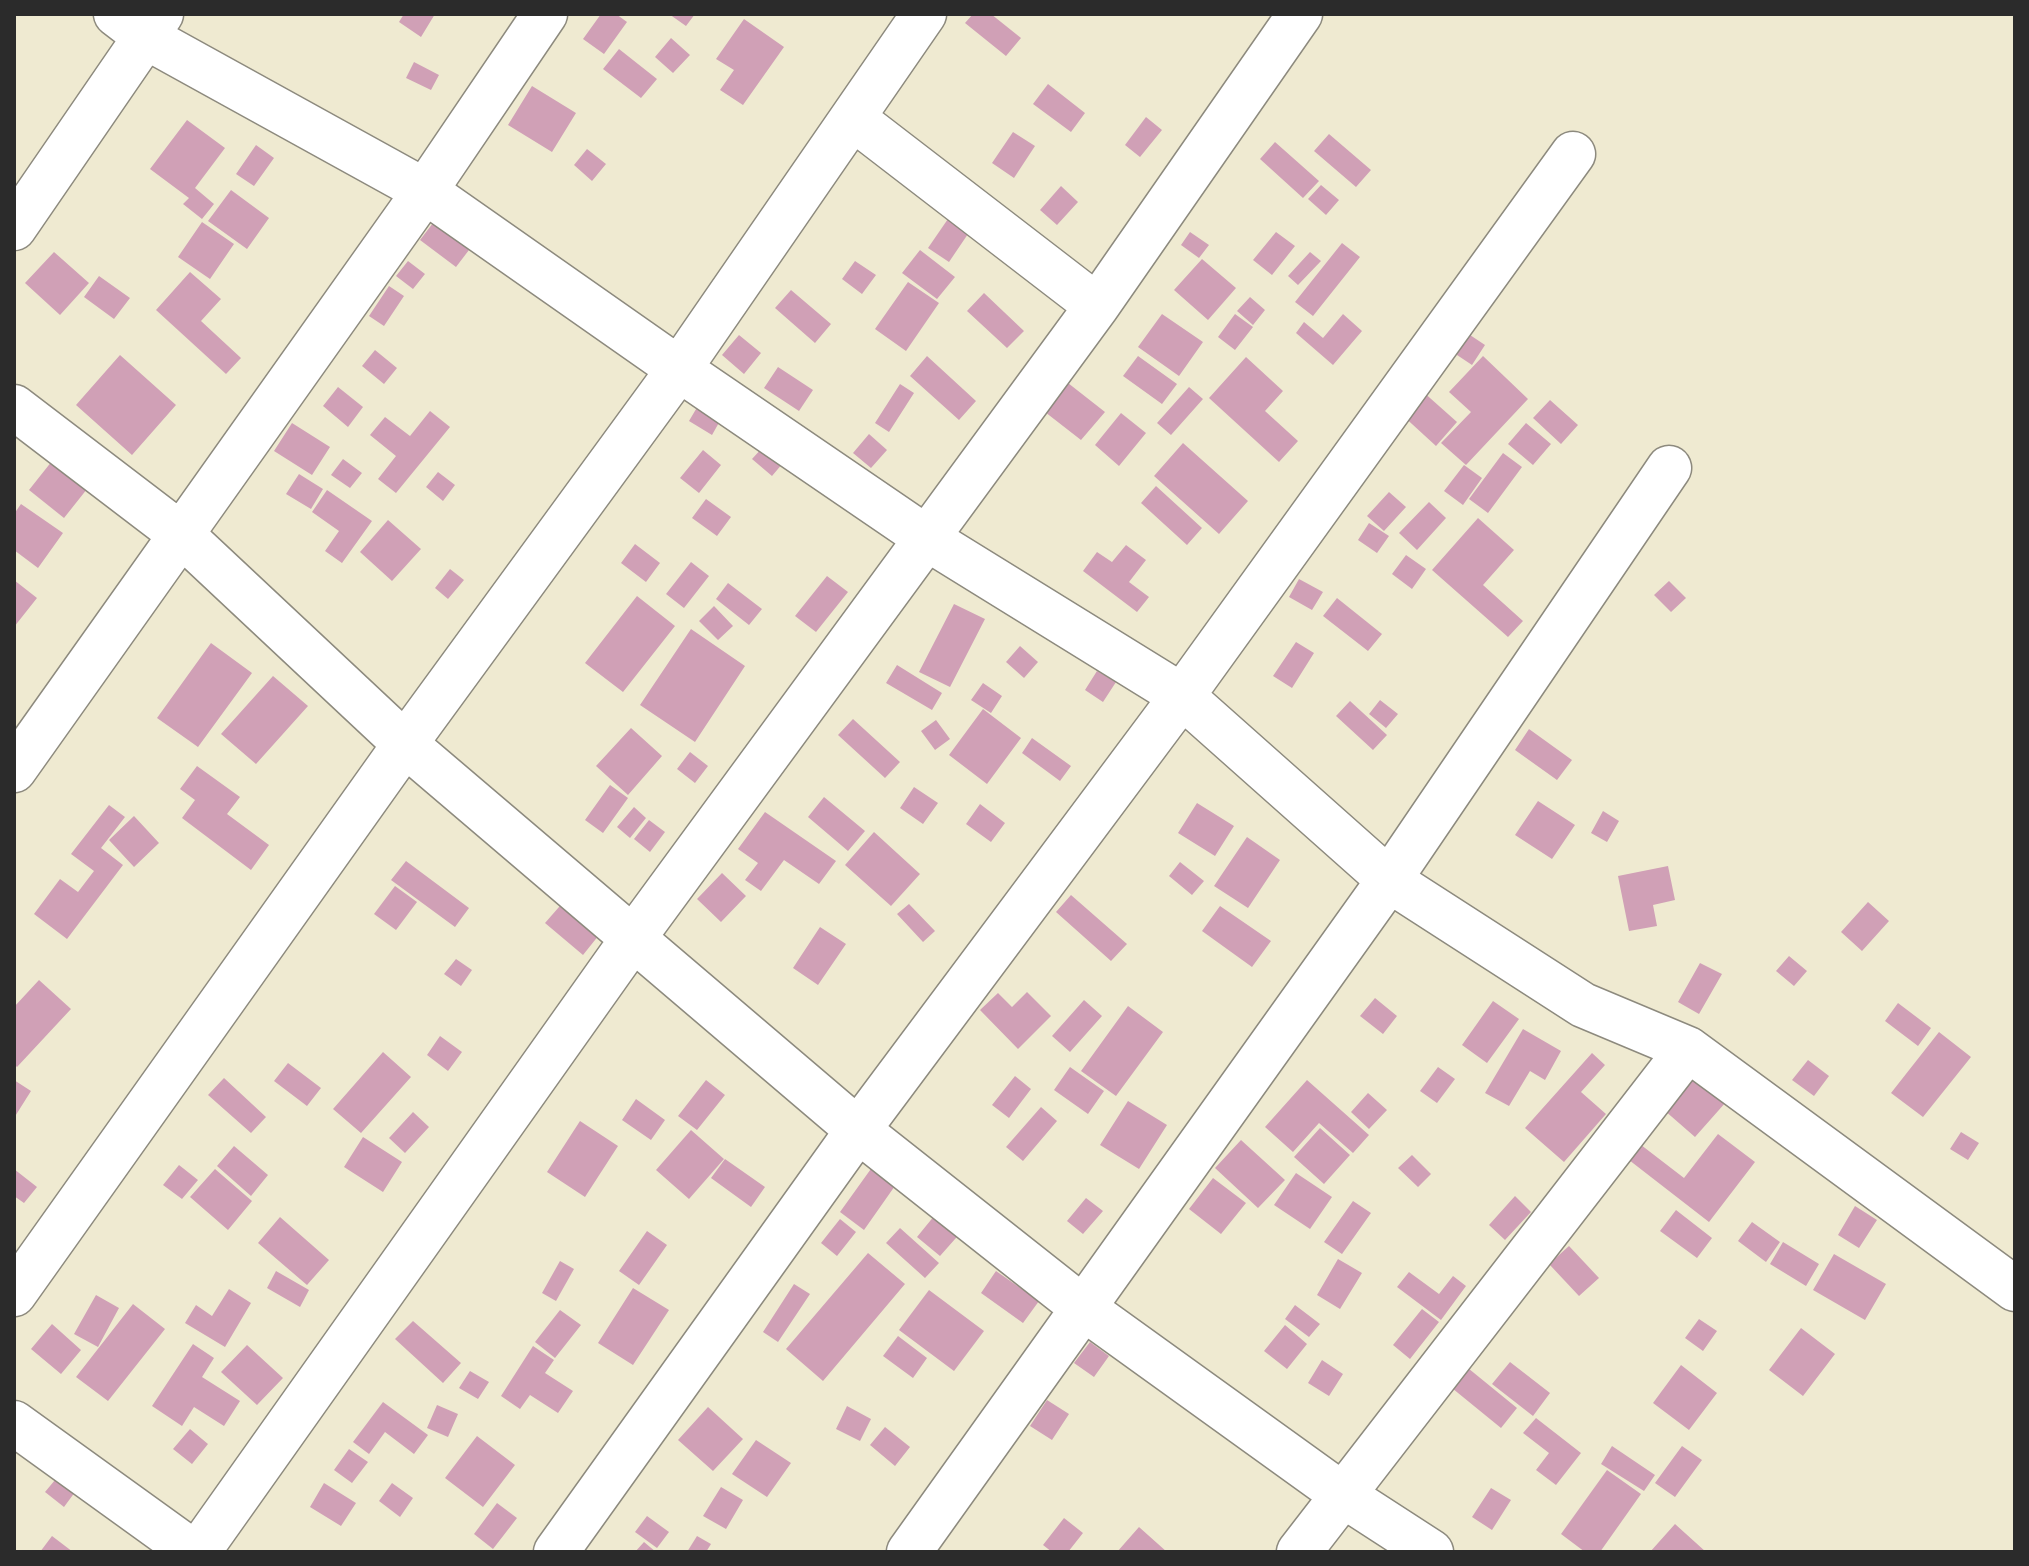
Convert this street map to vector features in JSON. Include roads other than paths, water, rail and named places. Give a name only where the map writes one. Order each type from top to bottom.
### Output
[{"type":"street","points":[[14,770],[183,536],[545,14]]},
{"type":"street","points":[[14,1294],[405,744],[679,369],[924,14]]},
{"type":"street","points":[[14,1423],[196,1552],[634,937],[1097,306],[1300,14]]},
{"type":"street","points":[[14,228],[141,22],[425,191],[928,539],[1182,696],[1389,880],[1583,1005],[1688,1049],[2015,1289]]},
{"type":"street","points":[[854,119],[1097,306]]},
{"type":"street","points":[[556,1552],[858,1130],[1182,696],[1573,154]]},
{"type":"street","points":[[14,407],[183,536],[405,744],[858,1130],[1082,1307],[1343,1495],[1431,1552]]},
{"type":"street","points":[[909,1552],[1389,880],[1669,468]]},
{"type":"street","points":[[1299,1552],[1688,1049]]}]
